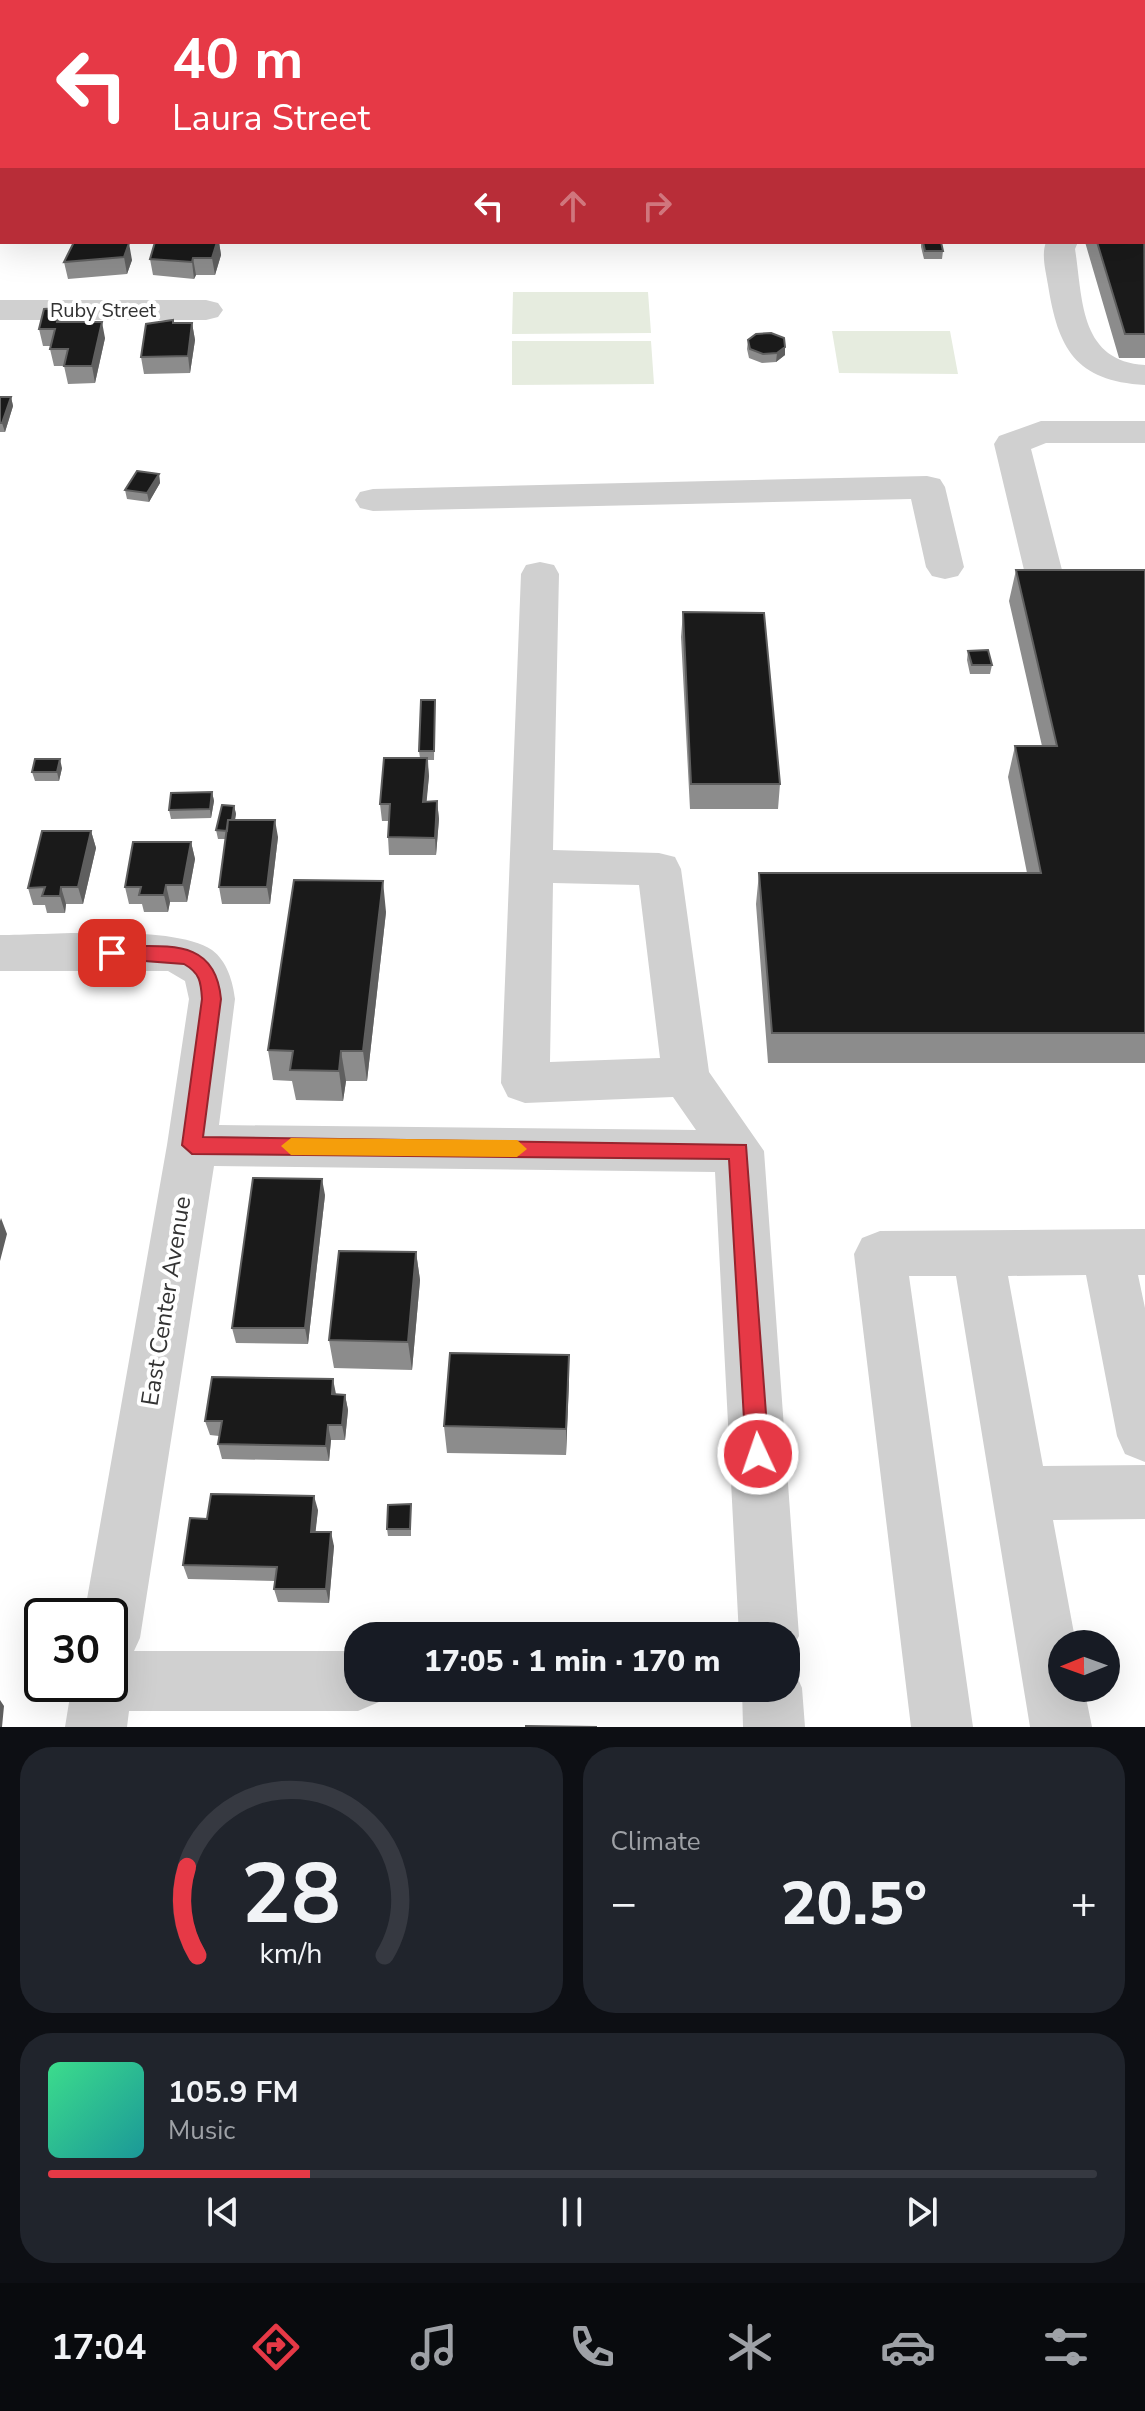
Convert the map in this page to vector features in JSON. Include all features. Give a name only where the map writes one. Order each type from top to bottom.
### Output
[{"type":"street","points":[[1061,244],[1059,249],[1076,342],[1099,362],[1126,375],[1145,375]]},
{"type":"street","name":"Ruby Street","points":[[0,310],[206,310]]},
{"type":"street","points":[[1043,570],[1012,444],[1041,432],[1145,432]]},
{"type":"street","points":[[373,500],[927,487],[945,567]]},
{"type":"street","points":[[540,574],[525,1083],[686,1077]]},
{"type":"street","points":[[531,866],[659,869],[686,1077],[739,1151],[768,1622]]},
{"type":"street","name":"East Center Avenue","points":[[0,953],[168,953],[188,956],[202,965],[210,979],[212,999],[192,1145],[117,1598]]},
{"type":"street","points":[[192,1145],[739,1151]]},
{"type":"street","points":[[942,1727],[880,1254],[1126,1252],[1145,1436]]},
{"type":"street","points":[[978,1253],[1061,1727]]},
{"type":"street","points":[[1020,1493],[1145,1492]]},
{"type":"street","points":[[128,1681],[344,1681]]},
{"type":"street","points":[[96,1727],[99,1702]]},
{"type":"street","points":[[773,1702],[774,1727]]},
{"type":"shaded area","points":[[513,292],[648,292],[651,333],[512,334]]},
{"type":"shaded area","points":[[832,331],[950,331],[958,374],[839,373]]},
{"type":"shaded area","points":[[512,341],[651,341],[654,384],[512,385]]},
{"type":"building","points":[[73,244],[129,244],[124,257],[64,262]]},
{"type":"building","points":[[154,244],[216,244],[212,258],[193,258],[192,262],[150,259]]},
{"type":"building","points":[[923,244],[941,244],[943,251],[925,251]]},
{"type":"building","points":[[1098,244],[1144,244],[1145,334],[1125,334]]},
{"type":"building","points":[[60,308],[57,322],[102,322],[92,366],[64,366],[68,349],[50,349],[55,329],[39,329],[44,309]]},
{"type":"building","points":[[173,320],[173,323],[192,323],[188,356],[141,357],[146,324]]},
{"type":"building","points":[[771,333],[784,338],[785,347],[777,353],[763,354],[750,349],[748,340],[756,334]]},
{"type":"building","points":[[0,397],[11,397],[2,423],[0,423]]},
{"type":"building","points":[[137,471],[159,474],[147,493],[125,490]]},
{"type":"building","points":[[1016,570],[1145,570],[1145,1033],[772,1033],[759,873],[1041,873],[1015,746],[1057,746]]},
{"type":"building","points":[[683,612],[764,613],[780,784],[691,784]]},
{"type":"building","points":[[988,650],[992,665],[972,665],[968,651]]},
{"type":"building","points":[[421,700],[435,700],[434,751],[419,751]]},
{"type":"building","points":[[384,758],[427,758],[423,802],[437,801],[435,838],[388,837],[390,804],[380,804]]},
{"type":"building","points":[[35,759],[60,759],[57,772],[32,772]]},
{"type":"building","points":[[212,792],[210,809],[169,810],[171,793]]},
{"type":"building","points":[[222,805],[234,806],[227,831],[216,830]]},
{"type":"building","points":[[228,820],[275,820],[267,887],[219,887]]},
{"type":"building","points":[[42,831],[91,831],[78,887],[61,887],[60,896],[42,896],[45,887],[28,888]]},
{"type":"building","points":[[133,842],[191,842],[183,885],[166,885],[164,895],[139,895],[141,887],[125,887]]},
{"type":"building","points":[[294,880],[383,881],[363,1051],[341,1051],[339,1071],[290,1070],[293,1051],[268,1050]]},
{"type":"building","points":[[253,1178],[322,1179],[305,1328],[232,1328]]},
{"type":"building","points":[[339,1251],[416,1252],[408,1342],[329,1340]]},
{"type":"building","points":[[450,1353],[569,1355],[566,1429],[444,1426]]},
{"type":"building","points":[[212,1377],[333,1379],[332,1394],[345,1395],[342,1425],[328,1425],[326,1446],[218,1444],[222,1421],[205,1421]]},
{"type":"building","points":[[211,1494],[314,1496],[311,1532],[331,1532],[326,1589],[274,1589],[277,1567],[183,1565],[190,1518],[207,1519]]},
{"type":"building","points":[[411,1504],[410,1529],[387,1529],[388,1505]]},
{"type":"slow traffic","points":[[291,1146],[517,1149]]},
{"type":"route","points":[[112,953],[188,956],[202,965],[210,979],[212,999],[192,1145],[739,1151],[758,1454]]}]
